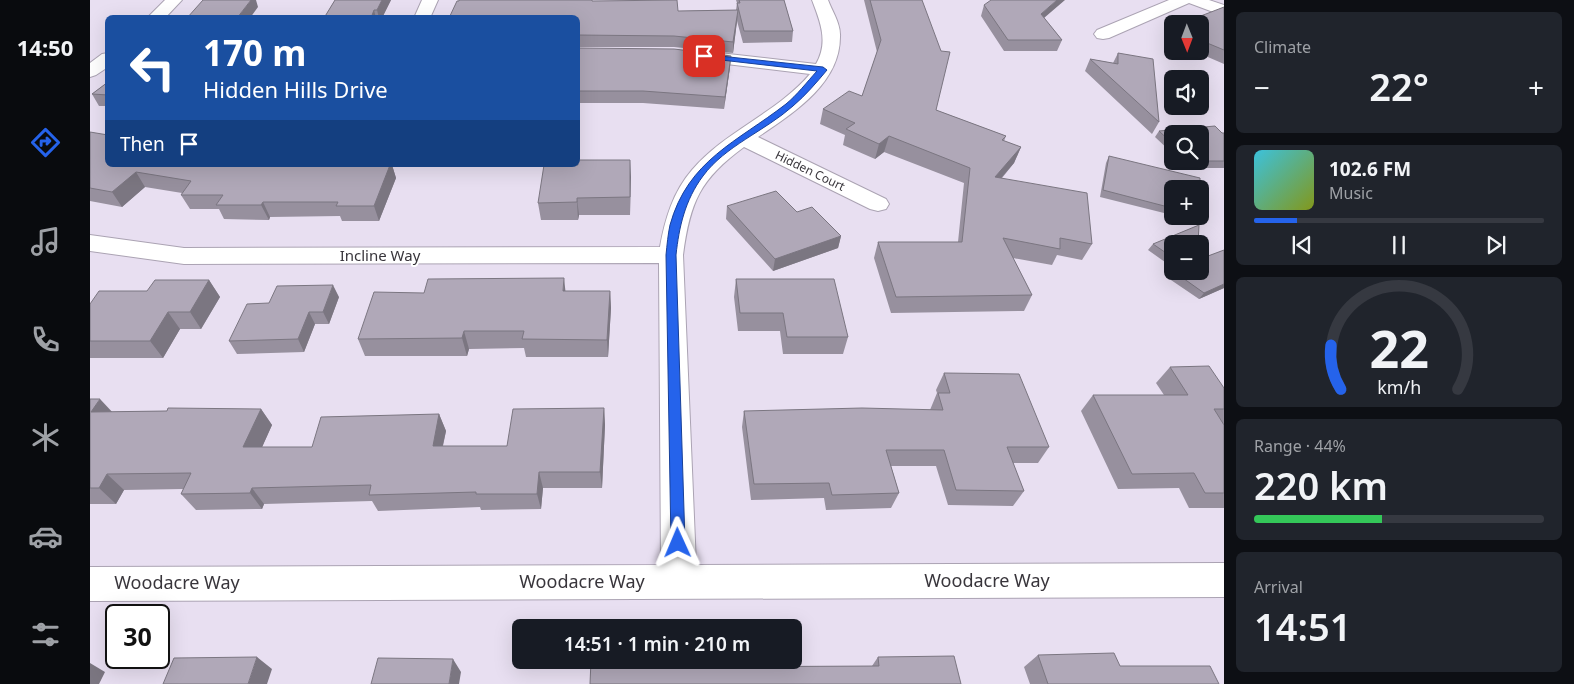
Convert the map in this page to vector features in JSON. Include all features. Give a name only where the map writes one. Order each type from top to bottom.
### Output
[{"type":"street","points":[[159,15],[174,0]]},
{"type":"street","points":[[423,15],[430,0]]},
{"type":"street","points":[[679,582],[671,255],[675,226],[685,198],[699,174],[716,158],[790,105],[823,70],[831,52],[832,35],[820,0]]},
{"type":"street","points":[[1103,34],[1183,0]]},
{"type":"street","points":[[1194,0],[1224,11]]},
{"type":"street","points":[[674,54],[823,70]]},
{"type":"street","points":[[90,58],[105,58]]},
{"type":"street","points":[[90,71],[105,60]]},
{"type":"street","name":"Hidden Court","points":[[743,138],[878,204]]},
{"type":"street","name":"Incline Way","points":[[90,243],[184,256],[671,255]]},
{"type":"street","name":"Woodacre Way","points":[[90,584],[1224,580]]},
{"type":"building","points":[[203,0],[251,0],[239,15],[190,15]]},
{"type":"building","points":[[335,0],[382,0],[372,15],[326,15]]},
{"type":"building","points":[[677,0],[678,11],[738,10],[733,42],[674,36],[580,35],[580,15],[450,15],[457,1]]},
{"type":"building","points":[[739,0],[784,0],[793,31],[744,31],[737,3],[740,3]]},
{"type":"building","points":[[870,0],[922,0],[941,51],[950,52],[936,110],[1006,136],[1002,140],[1021,147],[995,177],[1087,193],[1092,244],[1060,238],[1060,249],[1003,238],[1032,295],[896,297],[878,242],[962,242],[970,168],[889,136],[879,144],[846,129],[855,123],[823,109],[849,91],[862,96],[881,40]]},
{"type":"building","points":[[991,0],[1057,0],[1041,14],[1062,40],[1008,40],[984,5]]},
{"type":"building","points":[[1224,7],[1224,50],[1209,44],[1209,15],[1203,15]]},
{"type":"building","points":[[580,48],[674,49],[731,56],[725,97],[643,91],[580,91]]},
{"type":"building","points":[[1118,53],[1153,59],[1159,122],[1090,59],[1118,64]]},
{"type":"building","points":[[105,84],[105,95],[92,94]]},
{"type":"building","points":[[1215,126],[1224,133],[1224,161],[1209,161],[1209,127]]},
{"type":"building","points":[[90,132],[105,134],[105,167],[389,167],[374,206],[336,206],[338,202],[263,202],[261,205],[216,205],[223,195],[181,195],[191,181],[136,172],[112,192],[90,188]]},
{"type":"building","points":[[1109,156],[1200,178],[1200,180],[1164,180],[1164,206],[1103,190]]},
{"type":"building","points":[[580,160],[630,160],[630,197],[577,198],[577,202],[538,203],[544,167],[580,167]]},
{"type":"building","points":[[776,191],[797,212],[812,207],[841,236],[775,259],[727,206]]},
{"type":"building","points":[[1199,225],[1198,235],[1175,235]]},
{"type":"building","points":[[1164,239],[1164,252],[1153,244]]},
{"type":"building","points":[[1224,250],[1224,284],[1204,293],[1186,280],[1209,280],[1209,256]]},
{"type":"building","points":[[564,278],[563,291],[610,291],[607,340],[522,339],[524,331],[464,331],[462,338],[358,339],[374,292],[424,293],[428,279]]},
{"type":"building","points":[[736,279],[834,279],[848,337],[787,337],[783,313],[740,313]]},
{"type":"building","points":[[155,280],[209,280],[190,312],[168,312],[150,341],[90,341],[90,304],[99,291],[147,291]]},
{"type":"building","points":[[333,285],[323,312],[309,312],[298,339],[229,341],[247,304],[269,303],[277,286]]},
{"type":"building","points":[[1209,366],[1224,388],[1224,409],[1214,409],[1224,425],[1224,493],[1205,493],[1194,473],[1132,474],[1093,395],[1188,395],[1170,367]]},
{"type":"building","points":[[944,373],[1019,374],[1049,447],[1007,447],[1024,491],[956,490],[944,450],[886,450],[899,493],[832,495],[829,483],[754,484],[744,411],[862,408],[943,410],[938,393],[950,393]]},
{"type":"building","points":[[90,399],[100,399],[91,412],[167,411],[168,408],[261,409],[243,447],[312,447],[321,417],[439,414],[433,446],[507,446],[513,409],[604,408],[600,472],[539,472],[537,494],[476,494],[476,492],[369,495],[371,485],[252,488],[250,493],[181,494],[191,473],[107,474],[99,488],[90,488]]},
{"type":"building","points":[[1114,653],[1120,666],[1210,666],[1219,684],[1048,684],[1038,655]]},
{"type":"building","points":[[954,656],[961,684],[590,684],[591,669],[802,669],[802,666],[879,666],[878,657]]},
{"type":"building","points":[[257,657],[248,684],[163,684],[174,658]]},
{"type":"building","points":[[378,658],[453,659],[449,684],[371,684]]},
{"type":"route","points":[[678,543],[671,255],[675,226],[685,198],[699,174],[716,158],[790,105],[823,70],[704,56]]}]
